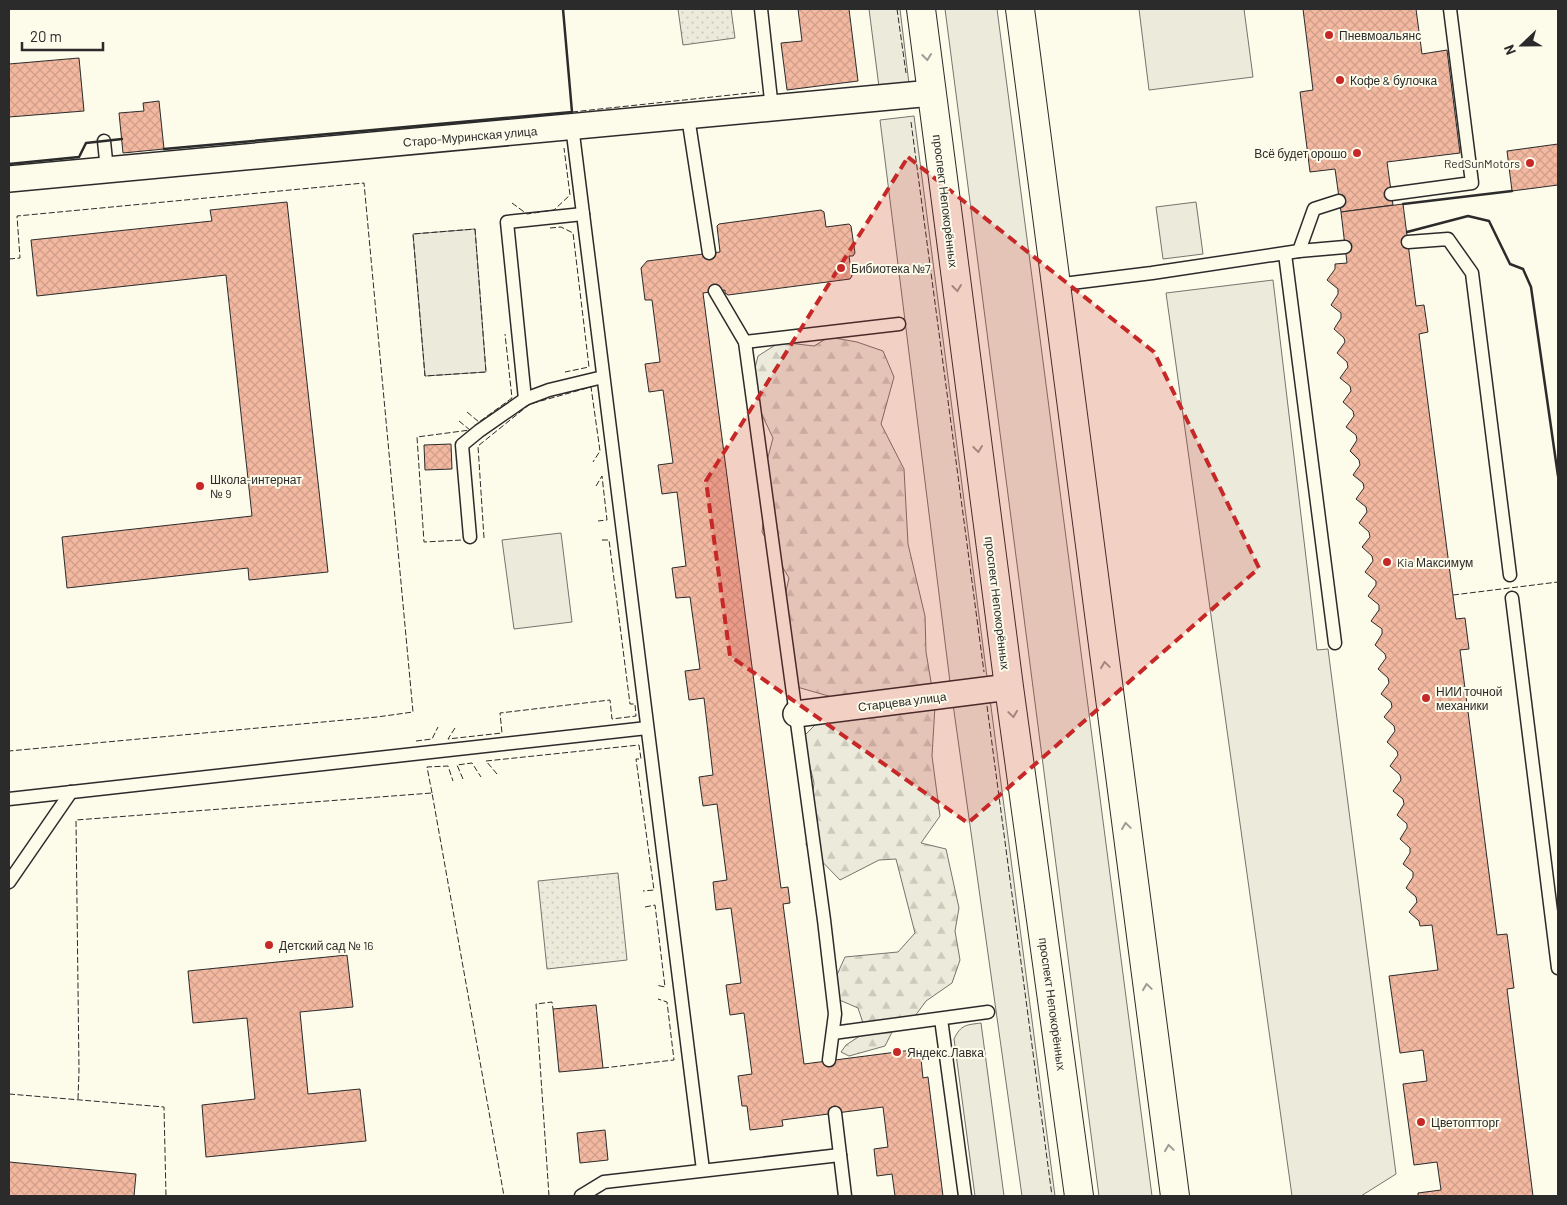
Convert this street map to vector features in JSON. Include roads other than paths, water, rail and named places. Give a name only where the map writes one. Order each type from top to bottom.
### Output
[{"type":"main road","name":"проспект Непокорённых","points":[[921,9],[1009,687],[1079,1196]]},
{"type":"main road","points":[[1020,9],[1175,1196]]},
{"type":"street","name":"Старо-Муринская улица","points":[[9,179],[932,93]]},
{"type":"street","name":"Старцева улица","points":[[796,714],[1009,687]]},
{"type":"lane","points":[[761,9],[772,109]]},
{"type":"lane","points":[[1391,194],[1472,183],[1450,9]]},
{"type":"lane","points":[[688,116],[709,253]]},
{"type":"lane","points":[[572,126],[703,1170]]},
{"type":"lane","points":[[104,141],[107,170]]},
{"type":"lane","points":[[1299,251],[1314,210],[1339,200]]},
{"type":"lane","points":[[525,399],[507,222],[583,214]]},
{"type":"lane","points":[[1408,242],[1448,239],[1472,273],[1510,575]]},
{"type":"lane","points":[[1055,285],[1299,251],[1346,247]]},
{"type":"lane","points":[[1285,254],[1335,643]]},
{"type":"lane","points":[[715,291],[745,342],[796,714],[829,920],[835,1014],[829,1060]]},
{"type":"lane","points":[[745,342],[899,324]]},
{"type":"lane","points":[[470,537],[462,446],[479,431],[525,399],[549,390],[603,377]]},
{"type":"lane","points":[[1512,598],[1558,960]]},
{"type":"lane","points":[[9,799],[647,728]]},
{"type":"lane","points":[[9,882],[71,792]]},
{"type":"lane","points":[[833,1033],[988,1012]]},
{"type":"lane","points":[[941,1019],[965,1196]]},
{"type":"lane","points":[[835,1113],[845,1196]]},
{"type":"lane","points":[[581,1196],[604,1182],[840,1155]]},
{"type":"place","name":"Пневмоальянс","points":[[1329,35]]},
{"type":"place","name":"Кофе & булочка","points":[[1340,80]]},
{"type":"place","name":"Всё будет орошо","points":[[1357,153]]},
{"type":"place","name":"RedSunMotors","points":[[1530,163]]},
{"type":"place","name":"Бибиотека №7","points":[[841,268]]},
{"type":"place","name":"Школа-интернат № 9","points":[[200,486]]},
{"type":"place","name":"Kia Максимум","points":[[1387,562]]},
{"type":"place","name":"НИИ точной механики","points":[[1426,698]]},
{"type":"place","name":"Детский сад № 16","points":[[269,945]]},
{"type":"place","name":"Яндекс.Лавка","points":[[897,1052]]},
{"type":"place","name":"Цветоптторг","points":[[1421,1122]]}]
